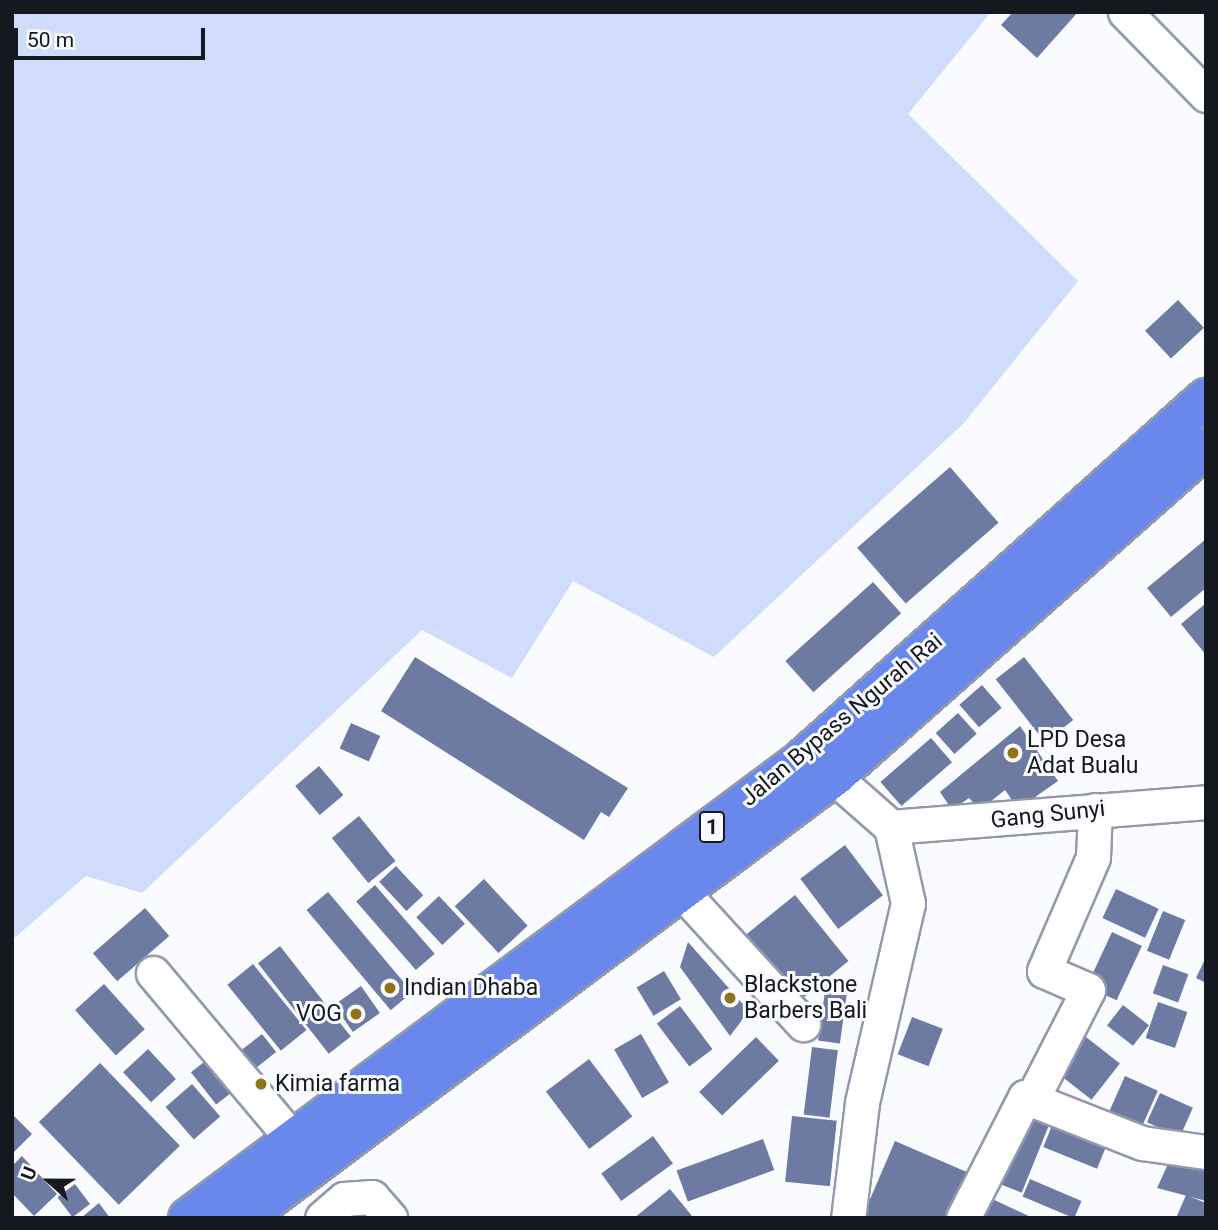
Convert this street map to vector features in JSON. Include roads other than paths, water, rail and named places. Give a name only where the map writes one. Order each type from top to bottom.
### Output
[{"type":"highway","name":"Jalan Bypass Ngurah Rai","points":[[244,1218],[683,893],[834,777],[1085,531],[1206,398]]},
{"type":"highway","name":"Jalan Bypass Ngurah Rai","points":[[188,1218],[799,762],[1085,531],[1206,448]]},
{"type":"street","points":[[1125,12],[1206,95]]},
{"type":"street","points":[[834,777],[891,827],[907,886],[907,919],[862,1103],[848,1218]]},
{"type":"street","name":"Gang Sunyi","points":[[891,827],[1206,802]]},
{"type":"street","points":[[1033,1097],[1088,990],[1044,971],[1093,857],[1095,810]]},
{"type":"street","points":[[683,893],[803,1024]]},
{"type":"street","points":[[153,973],[293,1140]]},
{"type":"street","points":[[963,1218],[1022,1099],[1033,1097],[1142,1143],[1206,1152]]},
{"type":"street","points":[[322,1218],[344,1199],[372,1197],[390,1218]]},
{"type":"place","name":"LPD Desa Adat Bualu","points":[[1013,753]]},
{"type":"place","name":"Indian Dhaba","points":[[390,988]]},
{"type":"place","name":"Blackstone Barbers Bali","points":[[730,998]]},
{"type":"place","name":"VOG","points":[[356,1014]]},
{"type":"place","name":"Kimia farma","points":[[261,1084]]}]
